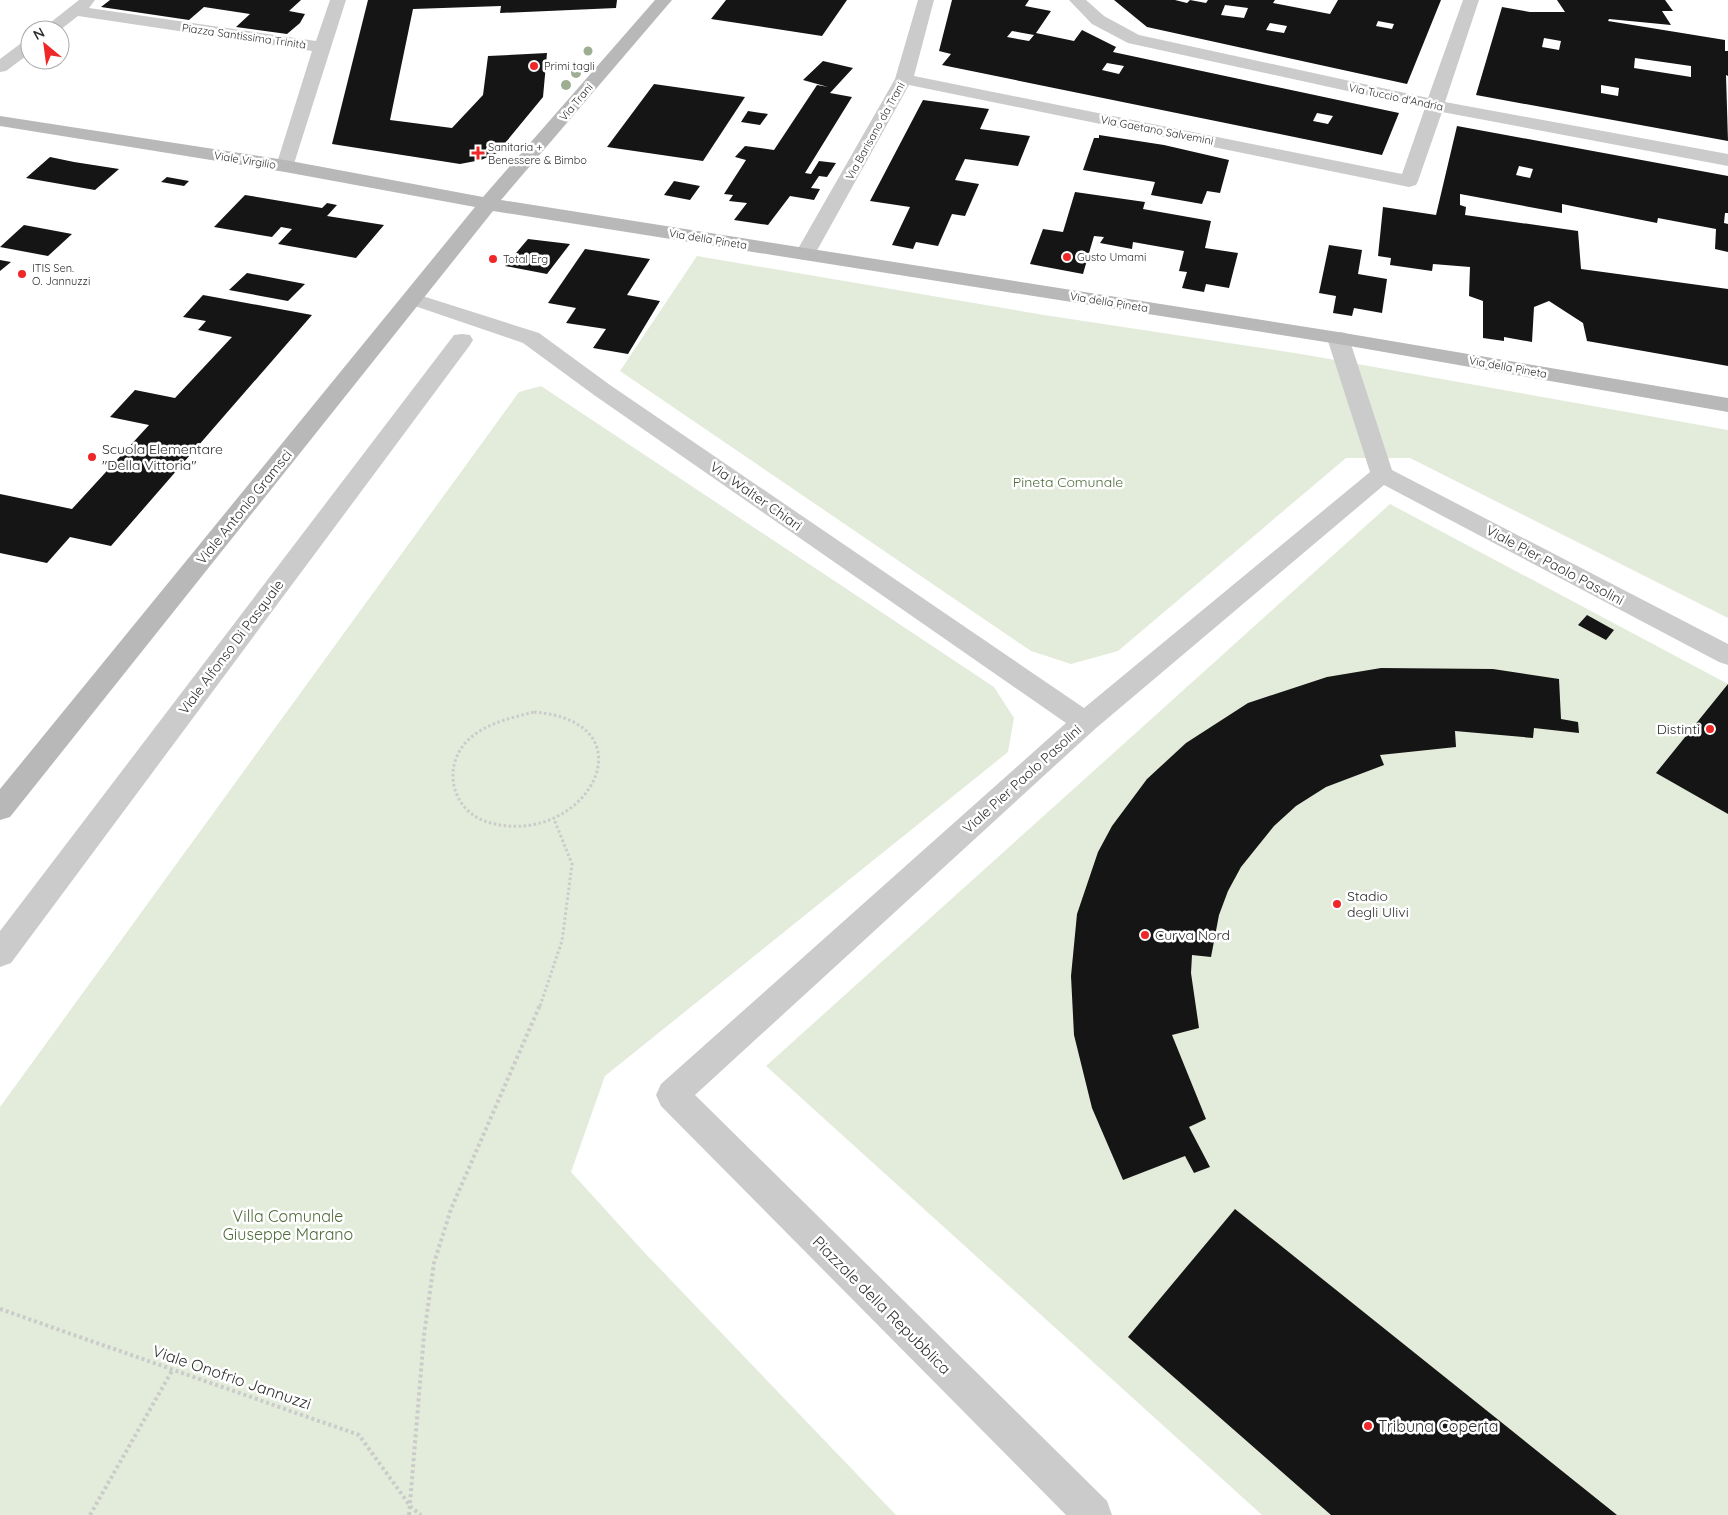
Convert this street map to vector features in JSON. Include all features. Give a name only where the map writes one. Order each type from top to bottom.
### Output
[{"type":"street","points":[[62,20],[89,0]]},
{"type":"street","points":[[322,47],[338,0]]},
{"type":"street","name":"Via Trani","points":[[488,204],[664,0]]},
{"type":"street","name":"Via Barisano da Trani","points":[[805,254],[904,79],[926,0]]},
{"type":"street","name":"Via Tuccio d'Andria","points":[[1077,0],[1098,20],[1134,39],[1434,106],[1728,160]]},
{"type":"street","points":[[1434,106],[1471,0]]},
{"type":"street","name":"Piazza Santissima Trinità","points":[[74,11],[322,47],[285,166]]},
{"type":"street","points":[[0,67],[20,52]]},
{"type":"street","name":"Via Gaetano Salvemini","points":[[904,79],[1409,181],[1434,106]]},
{"type":"street","name":"Viale Virgilio","points":[[0,121],[285,166],[488,204]]},
{"type":"street","name":"Via della Pineta","points":[[488,204],[1338,338],[1728,405]]},
{"type":"street","name":"Viale Antonio Gramsci","points":[[0,809],[488,204]]},
{"type":"street","name":"Via Walter Chiari","points":[[413,299],[531,338],[602,390],[1085,722]]},
{"type":"street","points":[[1338,338],[1382,474]]},
{"type":"street","name":"Viale Alfonso Di Pasquale","points":[[0,954],[462,340]]},
{"type":"street","name":"Viale Pier Paolo Pasolini","points":[[672,1095],[1085,722],[1382,474],[1728,656]]},
{"type":"street","name":"Piazzale della Repubblica","points":[[672,1095],[1094,1515]]},
{"type":"path","points":[[534,712],[554,714],[572,720],[586,731],[596,744],[600,760],[597,777],[588,794],[573,808],[554,819],[529,827],[503,827],[480,821],[462,808],[452,792],[450,773],[456,754],[470,737],[489,723],[513,715],[534,712]]},
{"type":"path","points":[[409,1515],[424,1335],[434,1263],[451,1208],[539,1009],[562,941],[572,864],[554,819]]},
{"type":"path","name":"Viale Onofrio Jannuzzi","points":[[0,1309],[359,1435],[411,1507],[421,1515]]},
{"type":"path","points":[[90,1515],[173,1369]]},
{"type":"green space","name":"Pineta Comunale","points":[[697,256],[1044,315],[1301,354],[1728,430],[1728,618],[1410,458],[1346,458],[1118,651],[1071,664],[1031,651],[620,371]]},
{"type":"green space","name":"Villa Comunale Giuseppe Marano","points":[[541,386],[994,687],[1014,718],[1008,752],[605,1076],[571,1172],[643,1251],[896,1515],[0,1515],[0,1107],[519,392]]},
{"type":"green space","name":"Stadio degli Ulivi","points":[[1390,504],[1728,684],[1728,1515],[1262,1515],[766,1066]]},
{"type":"building","points":[[110,0],[301,0],[289,11],[305,14],[300,23],[287,34],[236,27],[250,14],[204,7],[189,20],[101,7]]},
{"type":"building","points":[[368,0],[617,0],[616,8],[500,13],[501,6],[413,9],[390,120],[452,128],[483,95],[488,56],[547,53],[543,97],[497,153],[481,160],[460,164],[332,144]]},
{"type":"building","points":[[726,0],[847,0],[822,36],[711,19]]},
{"type":"building","points":[[952,0],[1029,0],[1025,6],[1051,11],[1036,33],[1074,41],[1082,30],[1116,47],[1113,52],[1399,113],[1382,155],[942,65],[951,54],[939,51]],"holes":[[[1012,31],[1034,35],[1029,41],[1007,37]],[[1107,63],[1124,66],[1119,74],[1102,70]],[[1317,113],[1333,116],[1328,124],[1313,121]]]},
{"type":"building","points":[[1114,0],[1175,0],[1187,3],[1190,0],[1206,3],[1208,0],[1275,0],[1273,3],[1330,14],[1338,0],[1441,0],[1407,84],[1147,27]],"holes":[[[1225,5],[1248,8],[1244,18],[1221,15]],[[1378,21],[1394,24],[1392,29],[1376,26]],[[1270,23],[1287,26],[1284,33],[1266,30]]]},
{"type":"building","points":[[1557,0],[1665,0],[1673,11],[1662,11],[1671,25],[1609,19],[1608,21],[1725,40],[1725,51],[1728,51],[1728,76],[1726,75],[1728,141],[1476,95],[1502,7],[1530,12],[1565,12]],"holes":[[[1544,38],[1561,41],[1559,50],[1542,47]],[[1635,58],[1691,66],[1691,77],[1634,68]],[[1601,85],[1619,88],[1618,96],[1601,93]]]},
{"type":"building","points":[[823,61],[853,68],[830,93],[852,97],[805,173],[811,174],[819,161],[836,163],[827,177],[819,176],[811,188],[820,189],[814,200],[790,196],[768,225],[734,220],[747,203],[729,201],[733,195],[724,194],[746,160],[735,157],[745,146],[774,150],[817,85],[828,87],[803,80]]},
{"type":"building","points":[[654,84],[745,97],[703,161],[607,147]]},
{"type":"building","points":[[923,100],[989,109],[980,129],[1030,136],[1018,166],[965,159],[955,180],[979,184],[965,216],[952,214],[938,246],[916,242],[913,249],[892,245],[910,207],[870,201]]},
{"type":"building","points":[[748,111],[768,114],[760,125],[741,122]]},
{"type":"building","points":[[1457,126],[1728,176],[1728,213],[1725,213],[1724,223],[1728,224],[1728,252],[1715,249],[1716,229],[1658,218],[1657,223],[1562,204],[1562,213],[1460,194],[1460,205],[1466,207],[1465,215],[1578,231],[1581,269],[1728,289],[1728,366],[1587,341],[1583,323],[1549,301],[1534,307],[1532,342],[1504,337],[1504,341],[1483,338],[1483,301],[1469,296],[1470,267],[1433,264],[1432,271],[1390,265],[1391,258],[1378,256],[1383,207],[1436,215]],"holes":[[[1519,166],[1533,169],[1530,178],[1516,175]]]},
{"type":"building","points":[[1099,135],[1164,145],[1229,160],[1220,193],[1207,191],[1202,204],[1151,195],[1155,182],[1083,170],[1094,138],[1099,138]]},
{"type":"building","points":[[50,157],[119,169],[95,190],[26,178]]},
{"type":"building","points":[[167,177],[189,181],[184,186],[161,182]]},
{"type":"building","points":[[674,181],[700,186],[690,200],[664,195]]},
{"type":"building","points":[[1075,192],[1145,202],[1143,209],[1211,221],[1205,248],[1238,253],[1229,288],[1206,284],[1204,292],[1182,288],[1187,272],[1179,271],[1184,251],[1133,242],[1132,249],[1100,243],[1104,237],[1094,236],[1083,274],[1030,264],[1043,229],[1063,232]]},
{"type":"building","points":[[245,195],[322,208],[327,203],[337,205],[327,216],[384,225],[356,258],[278,244],[292,229],[281,227],[272,237],[214,227]]},
{"type":"building","points":[[24,225],[72,234],[48,256],[0,247]]},
{"type":"building","points":[[528,239],[570,244],[547,274],[505,266]]},
{"type":"building","points":[[1329,245],[1362,250],[1358,274],[1387,279],[1382,313],[1354,308],[1352,316],[1333,313],[1336,296],[1319,293]]},
{"type":"building","points":[[585,249],[650,259],[627,295],[660,301],[628,354],[593,348],[606,329],[566,323],[576,308],[548,303]]},
{"type":"building","points":[[0,260],[11,262],[0,271]]},
{"type":"building","points":[[247,273],[305,284],[288,301],[229,290]]},
{"type":"building","points":[[203,295],[312,315],[111,546],[70,537],[47,563],[0,553],[0,494],[72,509],[149,425],[110,417],[135,390],[175,398],[232,337],[198,330],[206,321],[183,317]]},
{"type":"building","points":[[1587,615],[1614,630],[1606,640],[1578,625]]},
{"type":"building","name":"Curva Nord","points":[[1381,668],[1493,669],[1559,679],[1561,719],[1578,722],[1579,733],[1534,728],[1533,738],[1455,731],[1456,747],[1380,755],[1384,765],[1326,787],[1296,806],[1274,826],[1241,867],[1228,891],[1219,915],[1211,957],[1192,955],[1191,973],[1199,1028],[1172,1035],[1206,1119],[1189,1127],[1210,1167],[1194,1173],[1185,1156],[1123,1180],[1092,1108],[1074,1035],[1071,976],[1077,914],[1098,852],[1112,826],[1147,779],[1186,743],[1248,703],[1327,677]]},
{"type":"building","name":"Distinti","points":[[1728,684],[1728,814],[1656,773]]},
{"type":"building","name":"Tribuna Coperta","points":[[1235,1209],[1617,1515],[1331,1515],[1128,1337]]},
{"type":"place","name":"Primi tagli","points":[[534,66]]},
{"type":"place","name":"Sanitaria + Benessere & Bimbo","points":[[478,153]]},
{"type":"place","name":"Gusto Umami","points":[[1067,257]]},
{"type":"place","name":"Total Erg","points":[[493,259]]},
{"type":"place","name":"ITIS Sen. O. Jannuzzi","points":[[22,274]]},
{"type":"place","name":"Scuola Elementare \"Della Vittoria\"","points":[[92,457]]},
{"type":"place","name":"Distinti","points":[[1710,729]]},
{"type":"place","name":"Stadio degli Ulivi","points":[[1337,904]]},
{"type":"place","name":"Curva Nord","points":[[1145,935]]},
{"type":"place","name":"Tribuna Coperta","points":[[1368,1426]]}]
